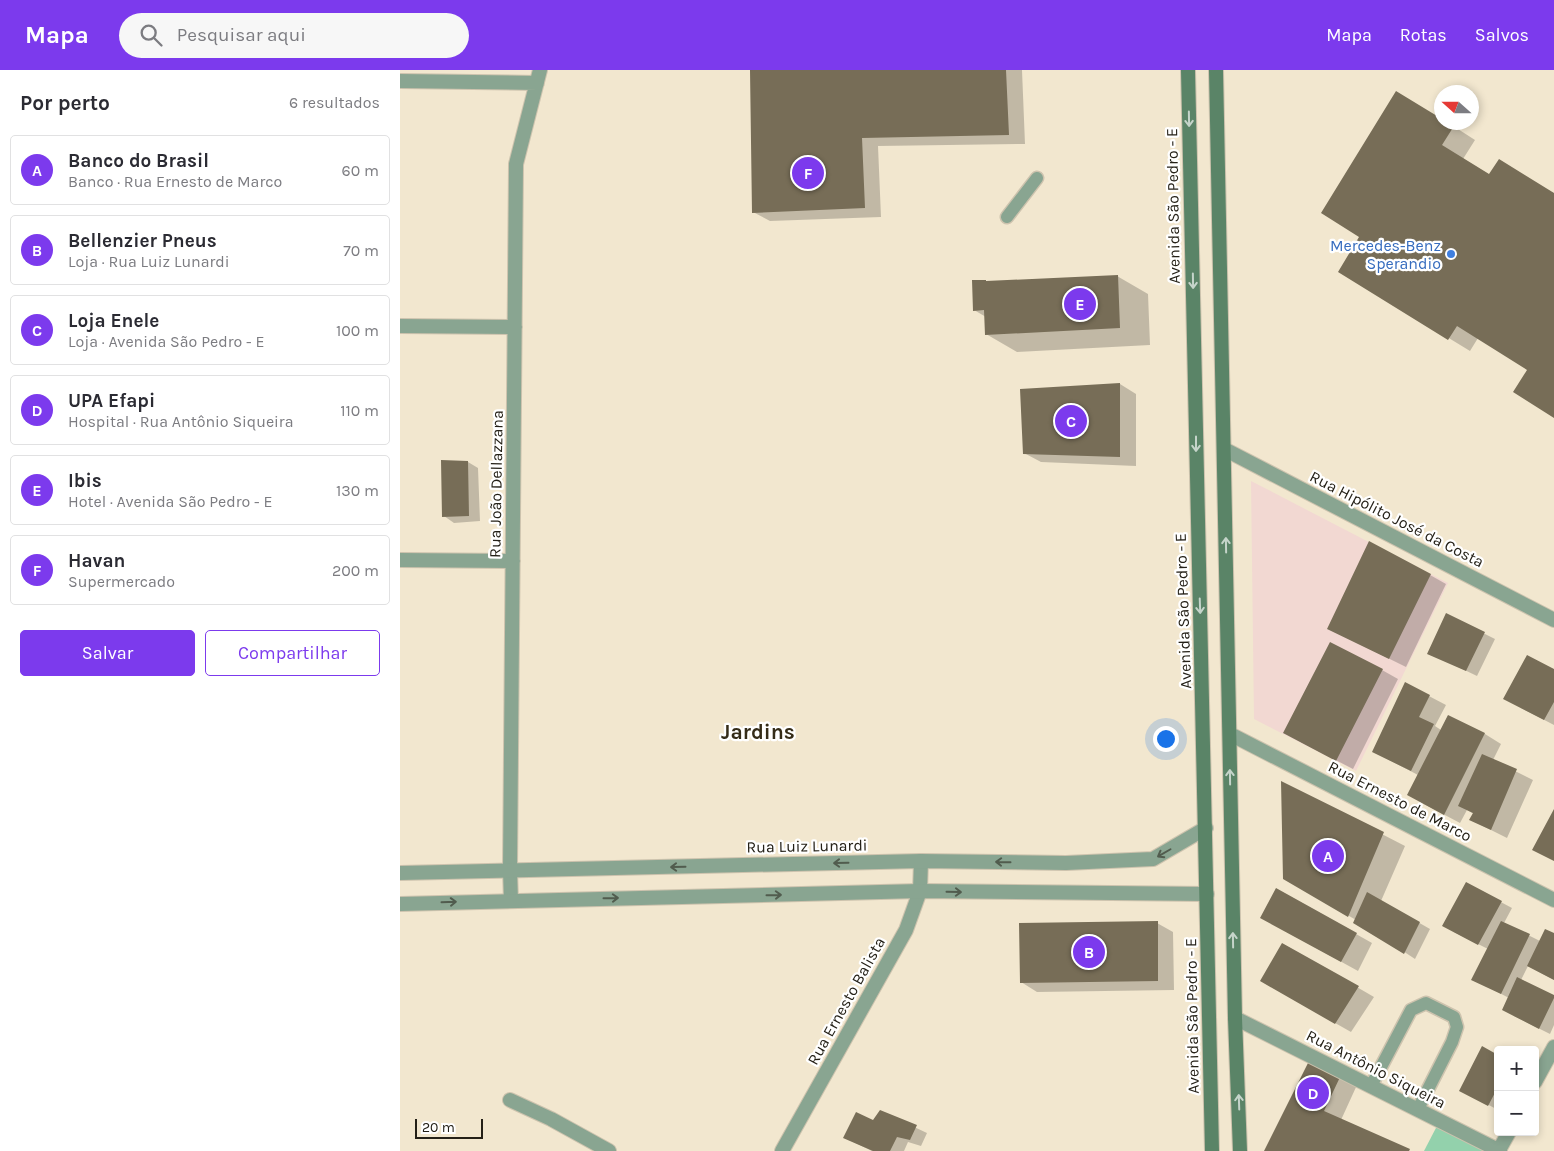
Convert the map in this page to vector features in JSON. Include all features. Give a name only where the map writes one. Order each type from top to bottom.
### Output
[{"type":"main road","name":"Avenida São Pedro - E","points":[[1188,70],[1212,1151]]},
{"type":"main road","points":[[1216,70],[1235,1018],[1240,1151]]},
{"type":"street","points":[[400,81],[538,76]]},
{"type":"street","name":"Rua João Dellazzana","points":[[511,901],[516,164],[538,76]]},
{"type":"street","points":[[400,326],[515,328]]},
{"type":"street","name":"Rua Hipólito José da Costa","points":[[1224,449],[1554,620]]},
{"type":"street","points":[[400,560],[513,561]]},
{"type":"street","name":"Rua Ernesto de Marco","points":[[1230,734],[1554,900]]},
{"type":"street","name":"Rua Luiz Lunardi","points":[[400,873],[921,861],[1066,863],[1153,859],[1206,828]]},
{"type":"street","name":"Rua Ernesto Balista","points":[[782,1151],[906,930],[920,891],[921,861]]},
{"type":"street","points":[[400,904],[920,891],[1207,894]]},
{"type":"street","name":"Rua Antônio Siqueira","points":[[1235,1018],[1500,1151]]},
{"type":"street","points":[[1539,1075],[1554,1047]]},
{"type":"street","points":[[510,1100],[551,1119],[609,1151]]},
{"type":"street","points":[[1500,1151],[1507,1136]]},
{"type":"lane","points":[[1006,217],[1037,178]]},
{"type":"lane","points":[[1371,1086],[1411,1010],[1426,1003],[1436,1007],[1454,1017],[1456,1027],[1452,1042],[1418,1109]]},
{"type":"shaded area","points":[[1251,481],[1448,583],[1356,771],[1254,719]]},
{"type":"green space","points":[[1438,1124],[1488,1151],[1424,1151]]},
{"type":"building","points":[[750,70],[1006,70],[1009,135],[862,138],[865,208],[752,213]]},
{"type":"building","name":"Mercedes-Benz Sperandio","points":[[1396,91],[1434,114],[1434,130],[1451,130],[1442,145],[1489,174],[1499,159],[1554,193],[1554,418],[1513,392],[1527,370],[1457,326],[1448,340],[1338,272],[1359,237],[1321,213]]},
{"type":"building","points":[[1118,275],[1120,328],[985,335],[984,310],[973,311],[972,280]]},
{"type":"building","points":[[1120,383],[1120,457],[1023,454],[1020,389]]},
{"type":"building","points":[[441,460],[468,461],[469,516],[442,517]]},
{"type":"building","points":[[1369,541],[1431,574],[1389,659],[1327,629]]},
{"type":"building","points":[[1446,613],[1485,632],[1466,671],[1427,654]]},
{"type":"building","points":[[1330,642],[1383,669],[1336,761],[1283,733]]},
{"type":"building","points":[[1527,655],[1554,669],[1554,702],[1544,720],[1503,699]]},
{"type":"building","points":[[1405,682],[1430,695],[1419,717],[1434,724],[1411,771],[1372,752]]},
{"type":"building","points":[[1448,715],[1485,733],[1444,815],[1407,795]]},
{"type":"building","points":[[1482,754],[1517,769],[1491,830],[1469,820],[1473,813],[1458,806]]},
{"type":"building","points":[[1281,781],[1384,832],[1348,917],[1283,879]]},
{"type":"building","points":[[1554,809],[1554,861],[1532,850]]},
{"type":"building","points":[[1466,882],[1502,901],[1478,945],[1442,926]]},
{"type":"building","points":[[1276,888],[1357,933],[1341,962],[1260,918]]},
{"type":"building","points":[[1367,892],[1420,922],[1404,954],[1353,923]]},
{"type":"building","points":[[1158,921],[1158,981],[1020,983],[1019,923]]},
{"type":"building","points":[[1501,921],[1530,934],[1501,994],[1471,980]]},
{"type":"building","points":[[1545,929],[1554,933],[1554,980],[1527,966]]},
{"type":"building","points":[[1282,943],[1359,986],[1335,1024],[1260,981]]},
{"type":"building","points":[[1517,977],[1554,995],[1539,1029],[1502,1010]]},
{"type":"building","points":[[1482,1046],[1494,1053],[1494,1095],[1488,1106],[1459,1091]]},
{"type":"building","points":[[1309,1061],[1341,1075],[1324,1111],[1410,1149],[1409,1151],[1264,1151]]},
{"type":"building","points":[[880,1110],[917,1125],[910,1140],[897,1137],[890,1151],[873,1151],[843,1138],[856,1112],[873,1120]]},
{"type":"place","name":"Havan","points":[[808,173]]},
{"type":"place","name":"Mercedes-Benz Sperandio","points":[[1451,254]]},
{"type":"place","name":"Ibis","points":[[1080,304]]},
{"type":"place","name":"Loja Enele","points":[[1071,421]]},
{"type":"place","name":"Banco do Brasil","points":[[1328,856]]},
{"type":"place","name":"Bellenzier Pneus","points":[[1089,952]]},
{"type":"place","name":"UPA Efapi","points":[[1313,1093]]},
{"type":"district","name":"Jardins","points":[[758,732]]}]
